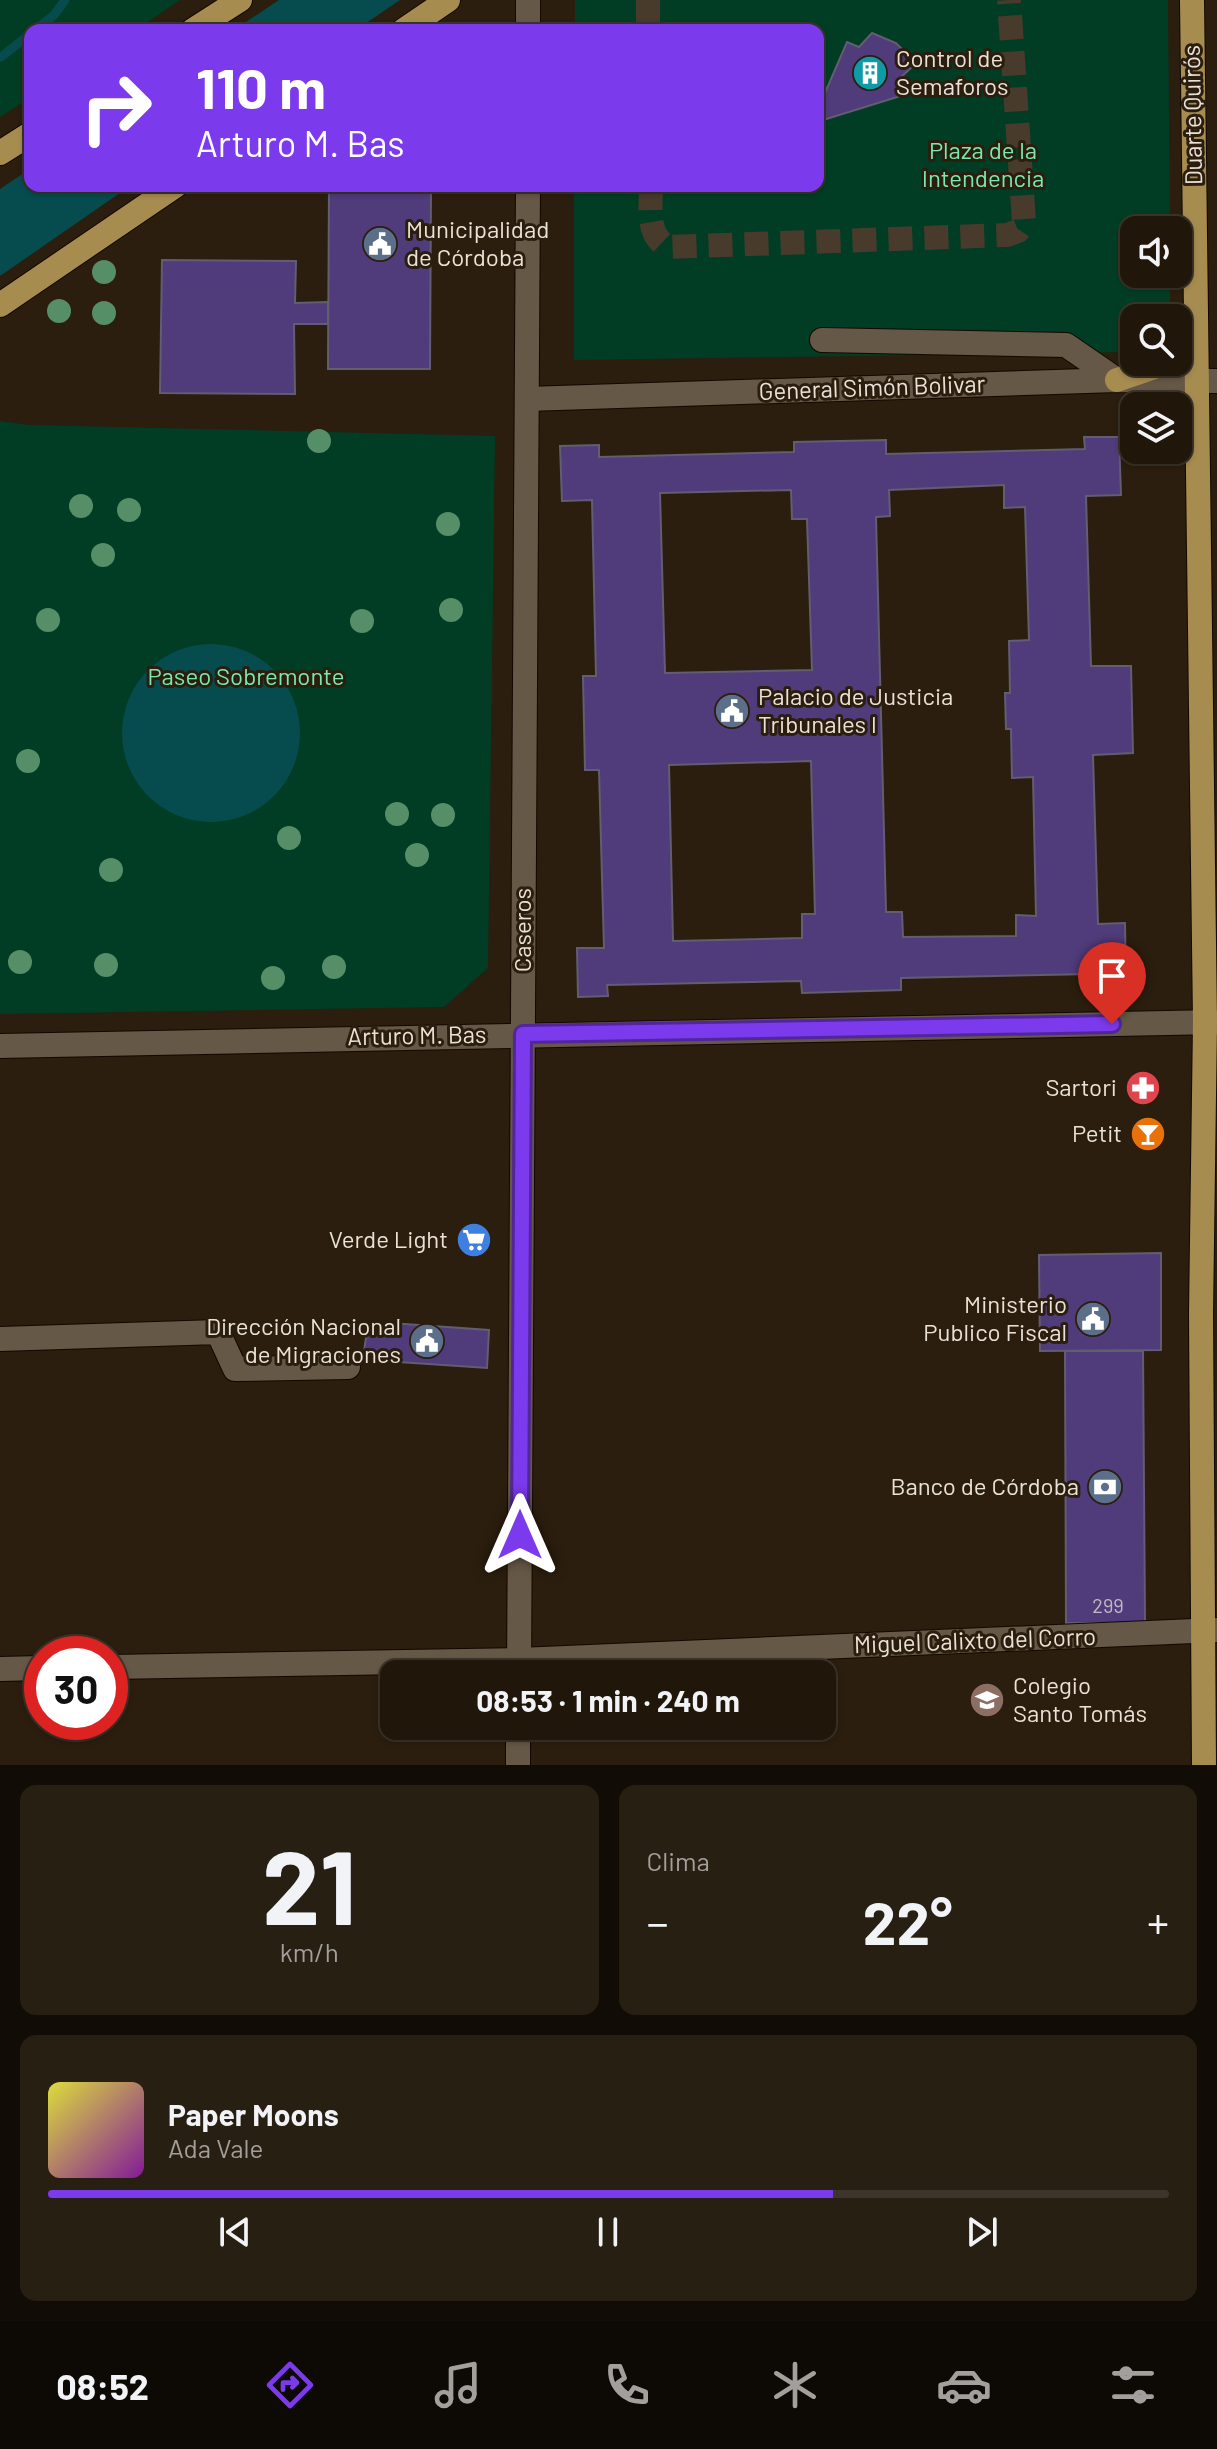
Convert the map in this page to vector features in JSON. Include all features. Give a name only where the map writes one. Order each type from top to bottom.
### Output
[{"type":"main road","points":[[202,24],[240,0]]},
{"type":"main road","points":[[413,24],[448,0]]},
{"type":"main road","name":"Duarte Quirós","points":[[1188,304],[1192,0]]},
{"type":"main road","points":[[0,153],[24,138]]},
{"type":"main road","points":[[0,305],[166,192]]},
{"type":"main road","name":"Duarte Quirós","points":[[1192,362],[1207,381],[1211,1022],[1210,1630],[1204,1765]]},
{"type":"main road","points":[[1117,380],[1129,376]]},
{"type":"street","points":[[528,0],[528,24]]},
{"type":"street","name":"Caseros","points":[[519,1660],[528,192]]},
{"type":"street","points":[[822,340],[1066,345],[1117,380]]},
{"type":"street","name":"General Simón Bolivar","points":[[527,399],[1117,380],[1207,381]]},
{"type":"street","name":"Arturo M. Bas","points":[[0,1046],[1211,1022]]},
{"type":"street","points":[[0,1339],[218,1332],[235,1369],[348,1367]]},
{"type":"street","name":"Miguel Calixto del Corro","points":[[650,1660],[1210,1630]]},
{"type":"street","name":"Miguel Calixto del Corro","points":[[128,1667],[380,1667]]},
{"type":"street","points":[[0,1669],[24,1668]]},
{"type":"street","points":[[518,1740],[518,1765]]},
{"type":"green space","points":[[0,0],[180,0],[145,24],[24,24],[24,102],[0,117]]},
{"type":"green space","name":"Plaza de la Intendencia","points":[[575,0],[1168,0],[1170,216],[1120,216],[1120,288],[1170,288],[1170,304],[1120,304],[1120,352],[574,360],[574,192],[824,192],[824,24],[575,24]]},
{"type":"green space","name":"Paseo Sobremonte","points":[[0,421],[29,425],[495,436],[488,968],[444,1007],[0,1014]]},
{"type":"water","points":[[279,0],[400,0],[365,24],[243,24]]},
{"type":"water","points":[[24,173],[24,192],[121,192],[0,276],[0,189]]},
{"type":"water","points":[[211,644],[245,651],[274,670],[293,699],[300,733],[293,767],[274,796],[245,815],[211,822],[177,815],[148,796],[129,767],[122,733],[129,699],[148,670],[177,651]]},
{"type":"building","name":"Control de Semaforos","points":[[872,33],[896,43],[916,63],[896,82],[907,94],[824,120],[824,95],[847,42],[859,47]]},
{"type":"building","name":"Municipalidad de Córdoba","points":[[329,192],[431,192],[430,369],[328,369]]},
{"type":"building","points":[[162,260],[296,261],[295,303],[328,302],[328,324],[294,324],[295,394],[160,393]]},
{"type":"building","name":"Palacio de Justicia Tribunales I","points":[[1084,437],[1119,437],[1121,495],[1086,496],[1091,666],[1131,666],[1133,753],[1093,755],[1098,924],[1125,923],[1126,983],[1092,984],[1092,974],[901,978],[901,990],[802,993],[801,981],[607,985],[608,996],[578,997],[577,948],[604,948],[599,770],[585,770],[583,676],[596,676],[592,500],[562,501],[560,446],[599,445],[599,457],[794,452],[794,442],[886,440],[886,454],[1085,449]],"holes":[[[1004,485],[1004,508],[1025,507],[1029,640],[1009,641],[1010,693],[1005,693],[1006,729],[1011,729],[1012,778],[1033,777],[1036,916],[1016,915],[1016,936],[903,937],[902,912],[886,912],[876,517],[890,516],[889,490]],[[791,490],[792,519],[807,519],[812,670],[665,673],[660,493]],[[811,761],[815,914],[802,914],[802,938],[673,941],[669,765]]]},
{"type":"building","points":[[1161,1253],[1161,1350],[1040,1351],[1039,1255]]},
{"type":"building","name":"Dirección Nacional de Migraciones","points":[[390,1323],[489,1330],[487,1368],[369,1360],[364,1351],[367,1331]]},
{"type":"building","name":"Banco de Córdoba","points":[[1065,1351],[1143,1351],[1145,1623],[1066,1623]]},
{"type":"waterway","points":[[43,24],[65,0]]},
{"type":"waterway","points":[[1,57],[24,39]]},
{"type":"tunnel","points":[[648,0],[648,24]]},
{"type":"tunnel","points":[[651,192],[653,228],[660,242],[667,247],[1007,235],[1018,231],[1024,222],[1009,0]]},
{"type":"place","name":"Control de Semaforos","points":[[870,73]]},
{"type":"place","name":"Municipalidad de Córdoba","points":[[380,244]]},
{"type":"place","name":"Palacio de Justicia Tribunales I","points":[[732,711]]},
{"type":"place","name":"Sartori","points":[[1143,1088]]},
{"type":"place","name":"Petit","points":[[1148,1134]]},
{"type":"place","name":"Verde Light","points":[[474,1240]]},
{"type":"place","name":"Ministerio Publico Fiscal","points":[[1093,1319]]},
{"type":"place","name":"Dirección Nacional de Migraciones","points":[[427,1341]]},
{"type":"place","name":"Banco de Córdoba","points":[[1105,1487]]},
{"type":"place","name":"Colegio Santo Tomás","points":[[987,1700]]},
{"type":"route","points":[[520,1535],[523,1034],[1112,1024]]}]
